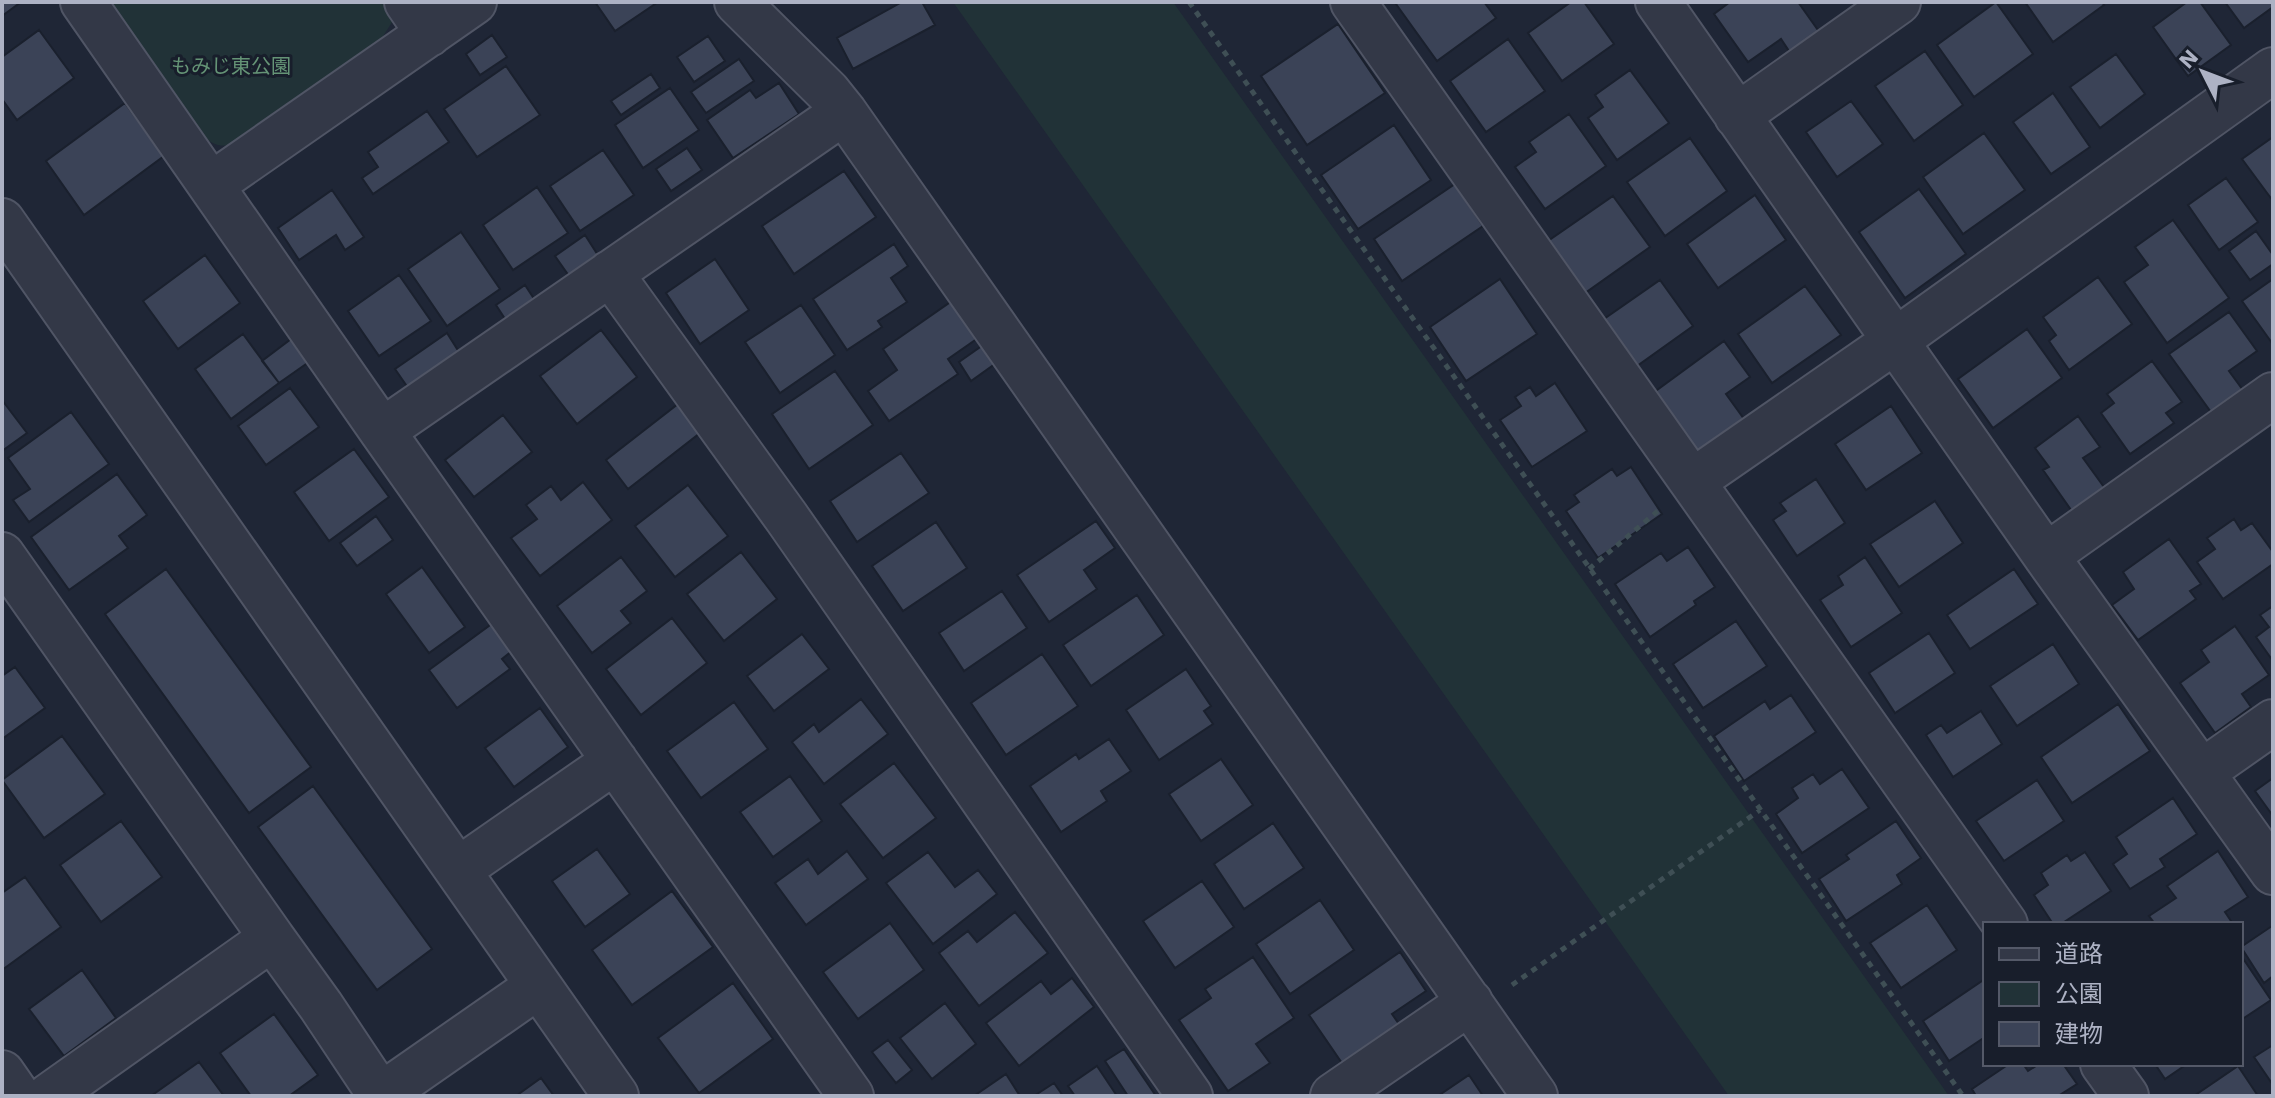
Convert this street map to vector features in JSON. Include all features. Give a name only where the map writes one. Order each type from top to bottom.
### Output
[{"type":"street","points":[[83,2],[851,1096]]},
{"type":"street","points":[[211,185],[418,18],[474,2]]},
{"type":"street","points":[[737,2],[828,92],[844,112],[1535,1096]]},
{"type":"street","points":[[1353,2],[2004,922]]},
{"type":"street","points":[[1658,2],[2046,556],[2273,872]]},
{"type":"street","points":[[1737,116],[1898,2]]},
{"type":"street","points":[[1693,481],[1895,341],[2273,70]]},
{"type":"street","points":[[382,431],[844,112]]},
{"type":"street","points":[[2,221],[616,1096]]},
{"type":"street","points":[[610,273],[787,518],[1190,1096]]},
{"type":"street","points":[[2046,556],[2273,395]]},
{"type":"street","points":[[2,555],[321,1006],[381,1096],[538,986]]},
{"type":"street","points":[[2202,772],[2273,722]]},
{"type":"street","points":[[458,870],[615,761]]},
{"type":"street","points":[[49,1096],[272,938]]},
{"type":"street","points":[[1333,1096],[1473,1007]]},
{"type":"street","points":[[2104,1066],[2126,1096]]},
{"type":"street","points":[[2,1073],[18,1096]]},
{"type":"path","points":[[1189,2],[1963,1096]]},
{"type":"path","points":[[1589,569],[1693,481]]},
{"type":"path","points":[[1473,1007],[1760,810]]},
{"type":"green space","name":"もみじ東公園","points":[[107,2],[382,2],[394,19],[380,41],[232,145],[222,146],[201,134]]},
{"type":"green space","points":[[953,2],[1173,2],[1949,1096],[1729,1096]]},
{"type":"building","points":[[2,2],[21,2],[2,16]]},
{"type":"building","points":[[595,2],[658,2],[615,31]]},
{"type":"building","points":[[902,2],[922,2],[935,25],[853,69],[837,38]]},
{"type":"building","points":[[1484,2],[1496,18],[1437,61],[1396,4]]},
{"type":"building","points":[[1571,2],[1584,2],[1614,44],[1562,81],[1528,33]]},
{"type":"building","points":[[1730,2],[1798,2],[1820,33],[1791,54],[1781,39],[1748,62],[1714,14]]},
{"type":"building","points":[[1996,2],[2033,54],[1974,97],[1937,45]]},
{"type":"building","points":[[2025,2],[2102,2],[2104,5],[2053,42]]},
{"type":"building","points":[[2187,2],[2200,2],[2231,45],[2188,76],[2153,27]]},
{"type":"building","points":[[2225,2],[2273,2],[2273,7],[2244,28]]},
{"type":"building","points":[[1338,24],[1385,93],[1307,145],[1261,76]]},
{"type":"building","points":[[39,30],[74,78],[17,120],[2,99],[2,57]]},
{"type":"building","points":[[492,35],[507,57],[480,75],[466,54]]},
{"type":"building","points":[[708,36],[725,61],[694,82],[677,57]]},
{"type":"building","points":[[1508,39],[1545,91],[1486,132],[1450,81]]},
{"type":"building","points":[[1925,51],[1963,105],[1914,141],[1875,86]]},
{"type":"building","points":[[2116,54],[2145,94],[2100,128],[2070,87]]},
{"type":"building","points":[[739,59],[754,81],[706,113],[691,92]]},
{"type":"building","points":[[506,66],[540,115],[477,157],[444,109]]},
{"type":"building","points":[[1630,70],[1669,123],[1617,160],[1588,118],[1603,107],[1595,95]]},
{"type":"building","points":[[651,74],[660,88],[621,115],[611,101]]},
{"type":"building","points":[[779,83],[799,114],[733,158],[707,120],[750,90],[756,98]]},
{"type":"building","points":[[670,88],[699,130],[643,168],[615,125]]},
{"type":"building","points":[[2053,93],[2090,147],[2051,174],[2013,122]]},
{"type":"building","points":[[1851,101],[1883,144],[1837,177],[1806,132]]},
{"type":"building","points":[[125,103],[164,156],[84,215],[46,161]]},
{"type":"building","points":[[427,111],[449,142],[373,194],[362,178],[378,167],[368,152]]},
{"type":"building","points":[[1569,114],[1606,166],[1545,209],[1515,167],[1536,152],[1529,142]]},
{"type":"building","points":[[1394,125],[1431,180],[1358,229],[1321,175]]},
{"type":"building","points":[[1984,133],[2025,190],[1963,234],[1923,177]]},
{"type":"building","points":[[2273,137],[2273,201],[2242,159]]},
{"type":"building","points":[[1690,138],[1727,191],[1665,236],[1627,182]]},
{"type":"building","points":[[687,148],[702,170],[671,191],[656,169]]},
{"type":"building","points":[[603,150],[634,195],[580,231],[550,186]]},
{"type":"building","points":[[844,171],[876,217],[794,274],[762,226]]},
{"type":"building","points":[[2226,178],[2258,222],[2219,250],[2188,205]]},
{"type":"building","points":[[1455,184],[1483,226],[1402,281],[1374,239]]},
{"type":"building","points":[[537,187],[568,233],[513,270],[483,225]]},
{"type":"building","points":[[1919,189],[1966,254],[1905,298],[1859,232]]},
{"type":"building","points":[[332,190],[364,237],[345,250],[336,235],[299,260],[278,228]]},
{"type":"building","points":[[1755,195],[1786,240],[1718,288],[1687,244]]},
{"type":"building","points":[[1613,196],[1650,247],[1585,293],[1548,241]]},
{"type":"building","points":[[2173,220],[2229,298],[2167,343],[2124,282],[2148,265],[2135,247]]},
{"type":"building","points":[[2256,231],[2273,255],[2273,264],[2250,280],[2229,251]]},
{"type":"building","points":[[461,232],[500,289],[447,326],[408,269]]},
{"type":"building","points":[[585,235],[603,263],[574,283],[555,256]]},
{"type":"building","points":[[894,244],[908,266],[891,278],[907,302],[878,321],[882,327],[847,350],[813,299]]},
{"type":"building","points":[[205,255],[240,303],[178,349],[143,301]]},
{"type":"building","points":[[715,259],[749,310],[700,344],[666,293]]},
{"type":"building","points":[[399,275],[431,321],[379,356],[348,311]]},
{"type":"building","points":[[2098,277],[2132,324],[2069,370],[2049,341],[2056,335],[2043,317]]},
{"type":"building","points":[[1500,279],[1537,334],[1466,381],[1430,327]]},
{"type":"building","points":[[2273,279],[2273,342],[2272,343],[2242,301]]},
{"type":"building","points":[[1660,280],[1693,326],[1637,366],[1604,319]]},
{"type":"building","points":[[525,285],[540,308],[511,328],[496,305]]},
{"type":"building","points":[[1805,286],[1841,335],[1772,383],[1738,334]]},
{"type":"building","points":[[952,301],[978,338],[948,359],[958,374],[889,421],[868,391],[897,370],[883,349]]},
{"type":"building","points":[[801,305],[835,355],[780,393],[745,342]]},
{"type":"building","points":[[2229,312],[2257,351],[2229,371],[2248,397],[2216,419],[2169,354]]},
{"type":"building","points":[[2027,329],[2062,378],[1993,428],[1958,379]]},
{"type":"building","points":[[601,330],[637,377],[577,424],[540,376]]},
{"type":"building","points":[[299,333],[316,357],[279,383],[262,361]]},
{"type":"building","points":[[447,333],[464,360],[413,395],[395,369]]},
{"type":"building","points":[[243,334],[279,383],[231,419],[195,369]]},
{"type":"building","points":[[1724,341],[1750,377],[1726,394],[1744,419],[1696,453],[1653,393]]},
{"type":"building","points":[[986,343],[999,361],[971,381],[959,362]]},
{"type":"building","points":[[2152,361],[2182,402],[2166,413],[2174,423],[2130,454],[2101,413],[2114,403],[2107,394]]},
{"type":"building","points":[[835,371],[873,425],[809,469],[772,414]]},
{"type":"building","points":[[1555,383],[1587,431],[1532,467],[1500,420],[1521,406],[1515,397],[1530,387],[1536,396]]},
{"type":"building","points":[[290,388],[319,427],[266,465],[238,426]]},
{"type":"building","points":[[2,400],[27,433],[2,451]]},
{"type":"building","points":[[678,404],[700,433],[628,489],[606,460]]},
{"type":"building","points":[[1891,406],[1922,453],[1866,490],[1835,444]]},
{"type":"building","points":[[71,412],[109,464],[29,522],[13,500],[30,489],[8,458]]},
{"type":"building","points":[[503,415],[532,452],[474,497],[445,460]]},
{"type":"building","points":[[2078,416],[2100,447],[2083,458],[2109,494],[2076,517],[2043,470],[2049,467],[2035,448]]},
{"type":"building","points":[[354,449],[389,497],[329,541],[294,492]]},
{"type":"building","points":[[901,453],[929,493],[857,542],[830,501]]},
{"type":"building","points":[[1631,467],[1662,514],[1598,558],[1566,511],[1579,502],[1574,495],[1612,469],[1617,476]]},
{"type":"building","points":[[117,474],[147,515],[119,536],[128,548],[69,590],[31,537]]},
{"type":"building","points":[[1816,479],[1845,523],[1797,556],[1773,520],[1786,511],[1780,503]]},
{"type":"building","points":[[583,482],[612,520],[540,576],[511,538],[537,519],[526,505],[551,486],[561,500]]},
{"type":"building","points":[[688,485],[728,536],[675,577],[635,526]]},
{"type":"building","points":[[1935,501],[1963,543],[1899,587],[1870,544]]},
{"type":"building","points":[[376,516],[393,540],[357,566],[340,543]]},
{"type":"building","points":[[2234,519],[2241,530],[2252,523],[2273,552],[2273,564],[2223,599],[2197,562],[2215,549],[2207,538]]},
{"type":"building","points":[[1096,521],[1115,548],[1084,570],[1097,589],[1049,622],[1017,575]]},
{"type":"building","points":[[936,522],[967,568],[903,611],[872,566]]},
{"type":"building","points":[[2169,539],[2201,584],[2190,591],[2196,599],[2138,640],[2112,605],[2134,589],[2123,572]]},
{"type":"building","points":[[1688,547],[1715,587],[1694,601],[1696,605],[1650,637],[1615,584],[1661,553],[1667,561]]},
{"type":"building","points":[[741,552],[777,599],[724,641],[687,594]]},
{"type":"building","points":[[621,557],[647,591],[621,611],[631,623],[592,653],[557,606]]},
{"type":"building","points":[[1865,557],[1902,613],[1851,647],[1820,600],[1843,585],[1838,576]]},
{"type":"building","points":[[422,567],[465,627],[429,653],[386,594]]},
{"type":"building","points":[[166,569],[311,767],[249,813],[105,614]]},
{"type":"building","points":[[2014,569],[2038,604],[1970,649],[1947,615]]},
{"type":"building","points":[[1002,591],[1027,628],[964,671],[939,633]]},
{"type":"building","points":[[1137,595],[1164,635],[1091,686],[1063,645]]},
{"type":"building","points":[[2273,606],[2273,661],[2256,637],[2269,627],[2260,615]]},
{"type":"building","points":[[672,618],[707,663],[641,715],[606,669]]},
{"type":"building","points":[[1736,621],[1767,666],[1703,708],[1673,664]]},
{"type":"building","points":[[493,623],[513,650],[502,659],[510,669],[457,708],[429,670]]},
{"type":"building","points":[[2235,626],[2269,675],[2242,694],[2251,707],[2215,733],[2180,683],[2209,662],[2201,650]]},
{"type":"building","points":[[1929,633],[1955,673],[1895,713],[1869,673]]},
{"type":"building","points":[[802,634],[829,669],[774,711],[747,676]]},
{"type":"building","points":[[2053,644],[2079,684],[2017,726],[1990,686]]},
{"type":"building","points":[[1042,654],[1078,706],[1006,755],[971,703]]},
{"type":"building","points":[[15,667],[45,708],[2,739],[2,676]]},
{"type":"building","points":[[1186,669],[1211,706],[1204,711],[1213,724],[1159,760],[1126,710]]},
{"type":"building","points":[[1791,695],[1816,732],[1744,781],[1714,736],[1765,701],[1770,709]]},
{"type":"building","points":[[861,699],[888,734],[824,784],[792,742],[814,724],[819,732]]},
{"type":"building","points":[[734,702],[768,749],[701,798],[667,751]]},
{"type":"building","points":[[2118,704],[2150,751],[2072,803],[2041,757]]},
{"type":"building","points":[[540,708],[568,747],[514,787],[485,748]]},
{"type":"building","points":[[1981,711],[2002,744],[1953,777],[1926,735],[1941,725],[1947,733]]},
{"type":"building","points":[[62,736],[105,794],[44,838],[2,780]]},
{"type":"building","points":[[1109,739],[1131,771],[1101,791],[1107,801],[1061,832],[1030,786],[1076,754],[1079,759]]},
{"type":"building","points":[[1221,759],[1253,805],[1201,841],[1169,794]]},
{"type":"building","points":[[894,763],[936,818],[883,858],[840,804]]},
{"type":"building","points":[[1842,769],[1869,808],[1802,853],[1776,814],[1798,798],[1792,788],[1813,774],[1820,784]]},
{"type":"building","points":[[790,776],[822,821],[773,857],[740,812]]},
{"type":"building","points":[[2273,778],[2273,816],[2255,791]]},
{"type":"building","points":[[2037,780],[2064,821],[2004,861],[1976,821]]},
{"type":"building","points":[[313,786],[432,949],[377,990],[258,827]]},
{"type":"building","points":[[2173,798],[2197,834],[2160,859],[2165,867],[2130,889],[2113,864],[2127,854],[2116,837]]},
{"type":"building","points":[[121,821],[162,877],[101,922],[60,865]]},
{"type":"building","points":[[1896,821],[1921,858],[1897,875],[1902,884],[1846,921],[1819,879],[1849,859],[1846,855]]},
{"type":"building","points":[[1273,823],[1304,868],[1244,909],[1214,864]]},
{"type":"building","points":[[597,849],[630,894],[585,927],[552,881]]},
{"type":"building","points":[[847,851],[868,879],[806,925],[775,883],[808,859],[818,874]]},
{"type":"building","points":[[2218,851],[2248,897],[2225,912],[2232,922],[2154,922],[2149,916],[2176,898],[2167,886]]},
{"type":"building","points":[[928,852],[955,887],[978,870],[997,894],[933,944],[886,883]]},
{"type":"building","points":[[2085,852],[2111,891],[2064,922],[2052,922],[2034,895],[2048,885],[2041,873],[2067,855],[2071,861]]},
{"type":"building","points":[[25,877],[61,927],[2,970],[2,893]]},
{"type":"building","points":[[1202,881],[1234,927],[1175,968],[1143,921]]},
{"type":"building","points":[[672,891],[713,947],[632,1005],[592,950]]},
{"type":"building","points":[[1320,900],[1354,950],[1290,994],[1256,944]]},
{"type":"building","points":[[1927,905],[1957,950],[1901,988],[1870,943]]},
{"type":"building","points":[[1015,912],[1048,953],[979,1006],[939,953],[968,931],[977,942]]},
{"type":"building","points":[[890,923],[924,970],[858,1019],[823,972]]},
{"type":"building","points":[[2272,926],[2273,976],[2264,983],[2243,950],[2243,946]]},
{"type":"building","points":[[1400,952],[1426,991],[1392,1014],[1401,1027],[1344,1066],[1309,1015]]},
{"type":"building","points":[[1253,957],[1294,1018],[1256,1044],[1270,1063],[1228,1091],[1179,1020],[1211,998],[1205,989]]},
{"type":"building","points":[[2243,958],[2271,1000],[2243,1019]]},
{"type":"building","points":[[82,970],[116,1018],[64,1056],[29,1009]]},
{"type":"building","points":[[1072,978],[1094,1007],[1019,1066],[986,1023],[1041,981],[1051,994]]},
{"type":"building","points":[[1983,980],[1983,1038],[1949,1061],[1923,1021]]},
{"type":"building","points":[[733,983],[773,1039],[699,1093],[658,1038]]},
{"type":"building","points":[[945,1003],[976,1044],[932,1079],[900,1038]]},
{"type":"building","points":[[274,1014],[318,1075],[289,1096],[251,1096],[220,1053]]},
{"type":"building","points":[[888,1040],[912,1070],[896,1083],[872,1052]]},
{"type":"building","points":[[2273,1045],[2273,1085],[2254,1057]]},
{"type":"building","points":[[1124,1049],[1156,1096],[1128,1096],[1105,1061]]},
{"type":"building","points":[[199,1062],[224,1096],[151,1096]]},
{"type":"building","points":[[1097,1066],[1117,1096],[1075,1096],[1068,1086]]},
{"type":"building","points":[[2006,1066],[2024,1066],[2028,1071],[2036,1066],[2064,1066],[2077,1084],[2058,1096],[1976,1096],[1972,1089]]},
{"type":"building","points":[[2156,1066],[2184,1066],[2165,1079]]},
{"type":"building","points":[[2238,1066],[2258,1096],[2194,1096]]},
{"type":"building","points":[[1006,1074],[1020,1096],[974,1096]]},
{"type":"building","points":[[1469,1075],[1483,1096],[1438,1096]]},
{"type":"building","points":[[541,1078],[554,1096],[516,1096]]},
{"type":"building","points":[[1054,1083],[1063,1096],[1034,1096]]}]
